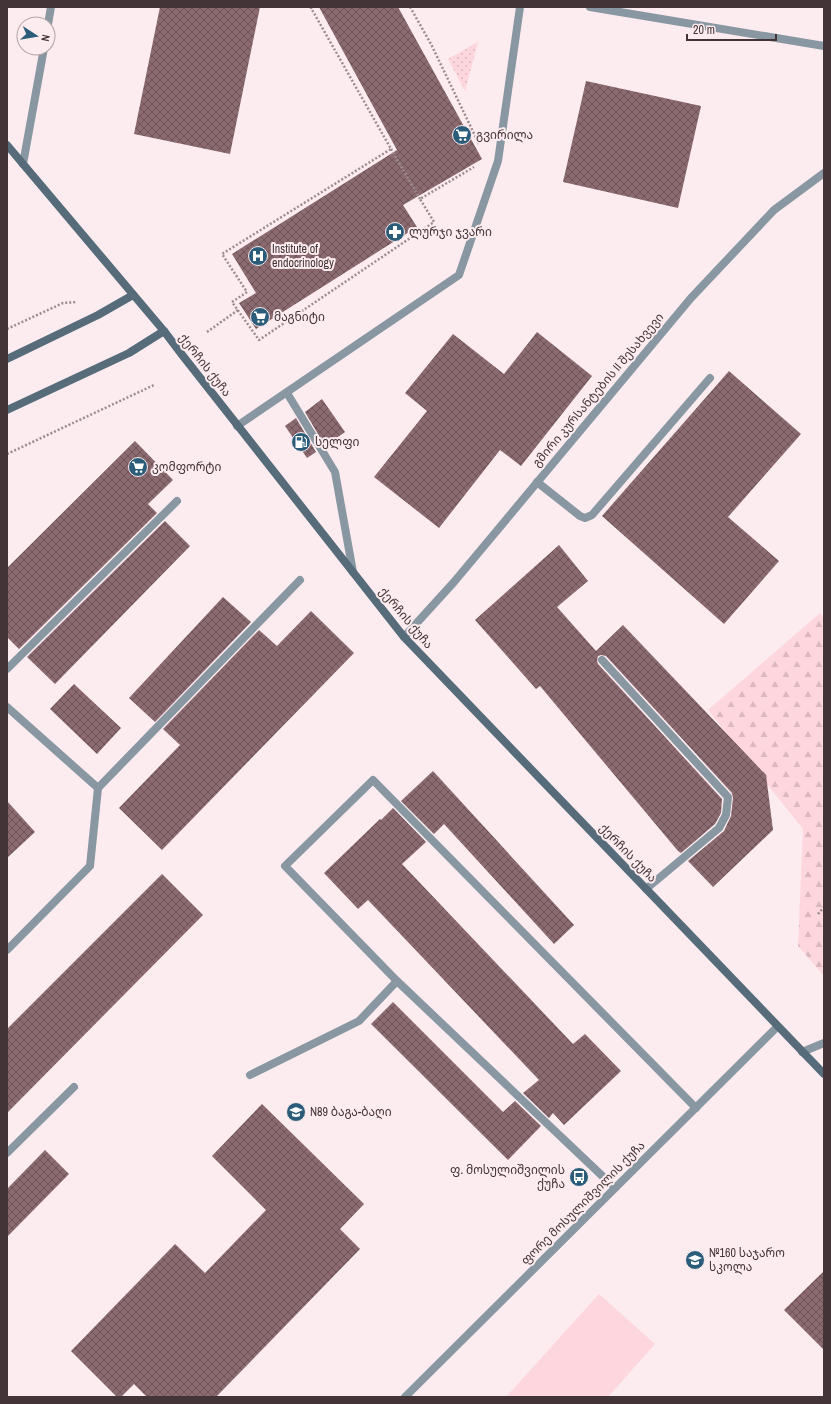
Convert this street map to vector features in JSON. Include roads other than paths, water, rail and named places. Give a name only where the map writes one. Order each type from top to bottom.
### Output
[{"type":"main road","name":"ქერჩის ქუჩა","points":[[7,145],[164,331],[404,637],[824,1074]]},
{"type":"main road","points":[[7,359],[98,315],[133,295]]},
{"type":"main road","points":[[7,410],[129,353],[164,331]]},
{"type":"street","points":[[237,426],[459,275],[498,161],[520,7]]},
{"type":"street","points":[[590,7],[824,46]]},
{"type":"street","points":[[23,164],[43,56]]},
{"type":"street","name":"გმირი კურსანტების II შესახვევი","points":[[404,637],[454,582],[691,298],[774,210],[824,173]]},
{"type":"street","points":[[538,482],[580,516],[585,518],[592,515],[710,378]]},
{"type":"street","points":[[287,393],[335,472],[353,572]]},
{"type":"street","points":[[7,669],[177,501]]},
{"type":"street","points":[[7,950],[90,866],[98,788],[300,580]]},
{"type":"street","points":[[602,660],[728,797],[726,815],[718,828],[646,889]]},
{"type":"street","points":[[7,706],[98,788]]},
{"type":"street","points":[[615,1188],[397,980],[285,866],[372,780],[696,1108]]},
{"type":"street","points":[[250,1075],[359,1021],[397,980]]},
{"type":"street","name":"ფორე მოსულიშვილის ქუჩა","points":[[405,1397],[778,1027]]},
{"type":"street","points":[[802,1052],[824,1043]]},
{"type":"street","points":[[7,1153],[74,1087]]},
{"type":"place","name":"გვირილა","points":[[462,135]]},
{"type":"place","name":"ლურჯი ჯვარი","points":[[395,232]]},
{"type":"place","name":"Institute of endocrinology","points":[[258,256]]},
{"type":"place","name":"მაგნიტი","points":[[260,317]]},
{"type":"place","name":"სელფი","points":[[301,442]]},
{"type":"place","name":"კომფორტი","points":[[138,467]]},
{"type":"place","name":"N89 ბაგა-ბაღი","points":[[296,1112]]},
{"type":"place","name":"ფ. მოსულიშვილის ქუჩა","points":[[579,1177]]},
{"type":"place","name":"№160 საჯარო სკოლა","points":[[695,1260]]}]
